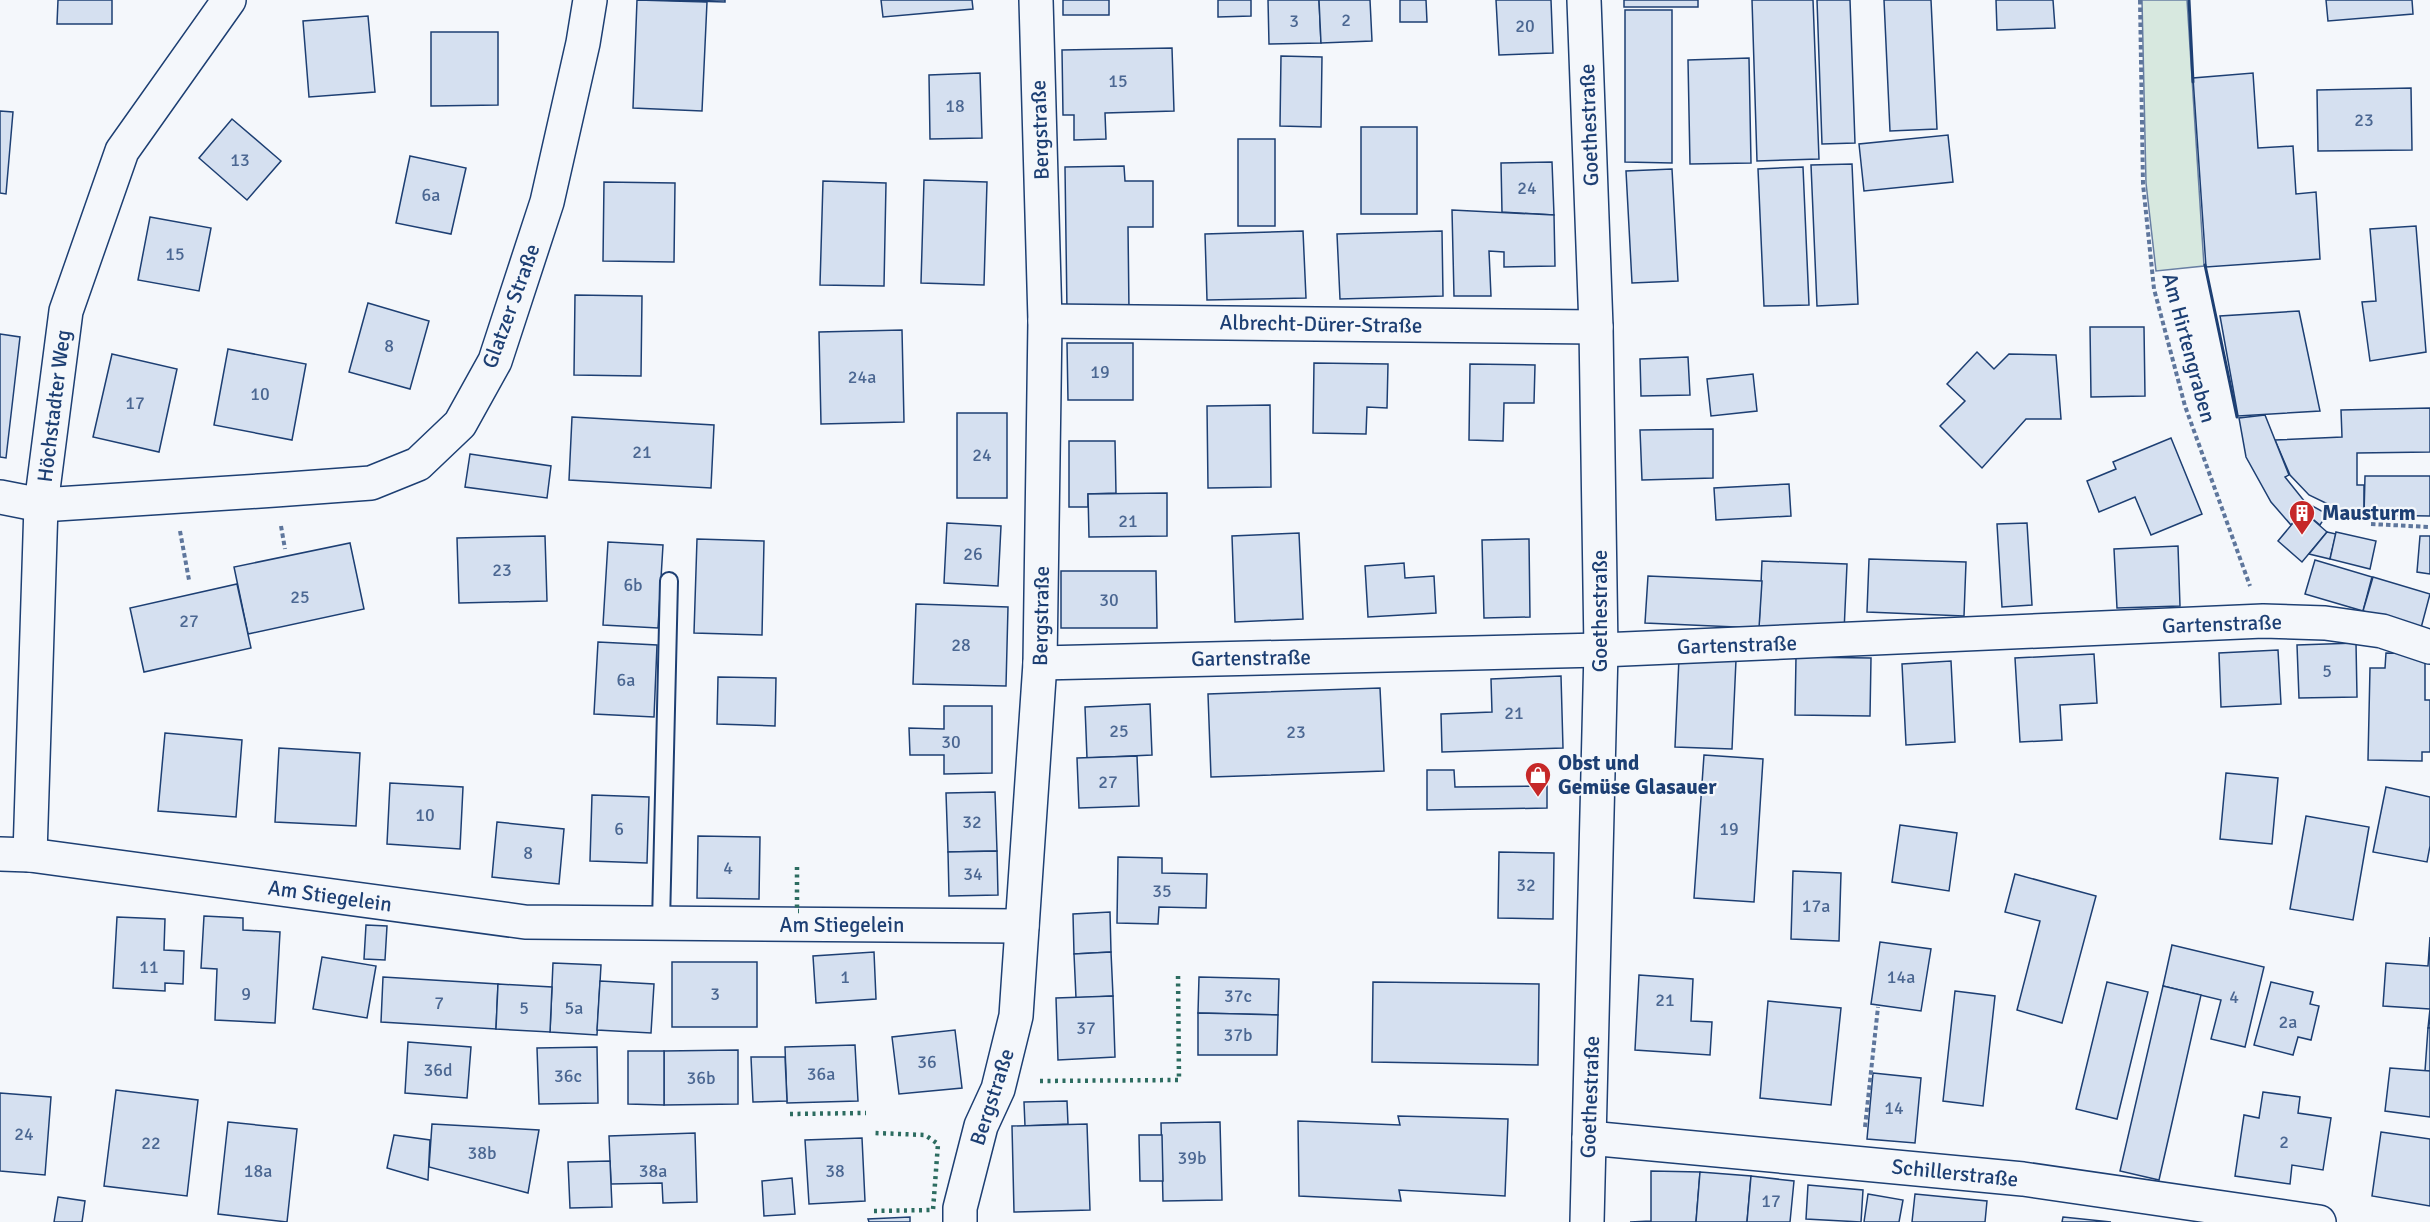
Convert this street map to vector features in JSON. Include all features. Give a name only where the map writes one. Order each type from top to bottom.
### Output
[{"type":"street","name":"Höchstadter Weg","points":[[15,854],[41,505],[66,311],[122,151],[230,0]]},
{"type":"street","name":"Glatzer Straße","points":[[0,497],[41,505],[371,483],[418,464],[460,424],[495,361],[547,202],[583,43],[590,0]]},
{"type":"street","name":"Bergstraße","points":[[960,1222],[960,1208],[981,1126],[998,1089],[1016,1016],[1040,663],[1045,321],[1036,0]]},
{"type":"street","name":"Goethestraße","points":[[1584,0],[1596,327],[1601,650],[1587,1222]]},
{"type":"street","name":"Albrecht-Dürer-Straße","points":[[1045,321],[1596,327]]},
{"type":"street","name":"Gartenstraße","points":[[1040,663],[1601,650],[2263,621],[2325,622],[2382,631],[2430,647]]},
{"type":"street","name":"Am Stiegelein","points":[[15,854],[525,922],[1022,926]]},
{"type":"street","name":"Schillerstraße","points":[[1589,1138],[2023,1179],[2319,1222]]},
{"type":"lane","points":[[662,923],[669,581]]},
{"type":"path","name":"Am Hirtengraben","points":[[2140,0],[2143,184],[2154,289],[2185,406],[2263,621]]},
{"type":"path","points":[[174,495],[189,580]]},
{"type":"path","points":[[2371,524],[2430,527]]},
{"type":"path","points":[[1861,1164],[1878,1007]]},
{"type":"shaded area","points":[[2142,0],[2187,0],[2204,266],[2156,271],[2146,183]]},
{"type":"building","points":[[58,0],[112,0],[112,24],[57,24]]},
{"type":"building","points":[[637,0],[707,2],[702,111],[633,108]]},
{"type":"building","points":[[659,0],[725,0],[725,2]]},
{"type":"building","points":[[881,0],[972,0],[973,9],[883,17]]},
{"type":"building","points":[[1063,0],[1109,0],[1109,15],[1063,15]]},
{"type":"building","points":[[1218,0],[1251,0],[1251,16],[1218,17]]},
{"type":"building","points":[[1268,0],[1319,0],[1321,43],[1269,44]]},
{"type":"building","points":[[1319,0],[1370,0],[1372,41],[1321,43]]},
{"type":"building","points":[[1400,0],[1426,0],[1427,22],[1400,22]]},
{"type":"building","points":[[1496,0],[1551,0],[1553,53],[1499,55]]},
{"type":"building","points":[[1624,0],[1698,0],[1698,7],[1624,7]]},
{"type":"building","points":[[1752,0],[1813,0],[1819,159],[1757,161]]},
{"type":"building","points":[[1817,0],[1850,0],[1855,143],[1822,144]]},
{"type":"building","points":[[1884,0],[1931,0],[1937,129],[1890,131]]},
{"type":"building","points":[[1996,0],[2053,0],[2055,28],[1997,30]]},
{"type":"building","points":[[2326,0],[2412,0],[2413,14],[2328,21]]},
{"type":"building","points":[[1625,10],[1672,10],[1672,163],[1625,162]]},
{"type":"building","points":[[368,16],[375,92],[309,97],[303,21]]},
{"type":"building","points":[[431,32],[498,32],[498,105],[431,106]]},
{"type":"building","points":[[1172,48],[1174,111],[1105,113],[1106,139],[1074,140],[1074,115],[1063,115],[1062,50]]},
{"type":"building","points":[[1281,56],[1322,57],[1321,127],[1280,126]]},
{"type":"building","points":[[1749,58],[1751,163],[1690,164],[1688,60]]},
{"type":"building","points":[[980,73],[982,138],[930,139],[929,75]]},
{"type":"building","points":[[2253,73],[2258,148],[2293,146],[2296,194],[2316,192],[2320,259],[2206,267],[2193,78]]},
{"type":"building","points":[[2411,88],[2412,150],[2318,151],[2317,90]]},
{"type":"building","points":[[0,111],[13,112],[6,194],[0,193]]},
{"type":"building","points":[[232,119],[281,161],[247,200],[199,158]]},
{"type":"building","points":[[1361,127],[1417,127],[1417,214],[1361,214]]},
{"type":"building","points":[[1948,135],[1953,182],[1864,191],[1859,144]]},
{"type":"building","points":[[1238,139],[1275,139],[1275,226],[1238,226]]},
{"type":"building","points":[[410,156],[466,168],[451,234],[396,223]]},
{"type":"building","points":[[1552,162],[1554,215],[1502,212],[1501,163]]},
{"type":"building","points":[[1852,164],[1858,304],[1817,306],[1811,165]]},
{"type":"building","points":[[1124,166],[1125,181],[1153,181],[1153,227],[1128,227],[1129,311],[1067,312],[1065,167]]},
{"type":"building","points":[[1803,167],[1809,305],[1764,306],[1758,169]]},
{"type":"building","points":[[1672,169],[1678,281],[1632,283],[1626,171]]},
{"type":"building","points":[[924,180],[987,182],[984,285],[921,283]]},
{"type":"building","points":[[823,181],[886,183],[884,286],[820,285]]},
{"type":"building","points":[[604,182],[675,183],[674,262],[603,261]]},
{"type":"building","points":[[1452,210],[1554,215],[1555,266],[1504,267],[1504,252],[1489,251],[1491,296],[1454,296]]},
{"type":"building","points":[[150,217],[211,228],[199,291],[138,280]]},
{"type":"building","points":[[2416,226],[2426,352],[2370,361],[2362,302],[2376,301],[2370,229]]},
{"type":"building","points":[[1303,231],[1306,298],[1207,300],[1205,234]]},
{"type":"building","points":[[1442,231],[1443,296],[1340,299],[1337,234]]},
{"type":"building","points":[[575,295],[642,296],[641,376],[574,375]]},
{"type":"building","points":[[368,303],[429,321],[410,389],[349,372]]},
{"type":"building","points":[[2299,311],[2320,411],[2238,416],[2220,316]]},
{"type":"building","points":[[2090,327],[2144,327],[2145,396],[2091,397]]},
{"type":"building","points":[[902,330],[904,422],[821,424],[819,332]]},
{"type":"building","points":[[0,334],[20,337],[6,458],[0,457]]},
{"type":"building","points":[[1067,343],[1133,343],[1133,400],[1068,400]]},
{"type":"building","points":[[228,349],[306,364],[292,440],[214,425]]},
{"type":"building","points":[[1977,352],[1994,369],[2009,354],[2056,355],[2061,419],[2026,419],[1982,468],[1940,426],[1965,401],[1947,384]]},
{"type":"building","points":[[112,354],[177,369],[159,452],[93,437]]},
{"type":"building","points":[[1688,357],[1690,395],[1641,396],[1640,359]]},
{"type":"building","points":[[1314,363],[1388,364],[1387,408],[1367,407],[1366,434],[1313,433]]},
{"type":"building","points":[[1470,364],[1535,365],[1534,403],[1504,403],[1503,441],[1469,440]]},
{"type":"building","points":[[1753,374],[1757,411],[1711,416],[1707,379]]},
{"type":"building","points":[[1270,405],[1271,487],[1208,488],[1207,406]]},
{"type":"building","points":[[2430,408],[2430,452],[2357,453],[2357,485],[2364,485],[2364,515],[2336,508],[2309,495],[2290,475],[2275,440],[2342,437],[2341,410]]},
{"type":"building","points":[[957,413],[1007,413],[1007,498],[957,498]]},
{"type":"building","points":[[2265,415],[2289,475],[2285,477],[2305,502],[2327,514],[2320,525],[2303,511],[2291,525],[2271,502],[2246,457],[2239,418]]},
{"type":"building","points":[[572,417],[714,425],[711,488],[569,480]]},
{"type":"building","points":[[1713,429],[1713,478],[1642,480],[1640,430]]},
{"type":"building","points":[[2171,438],[2202,514],[2151,535],[2135,497],[2099,512],[2087,481],[2116,469],[2113,462]]},
{"type":"building","points":[[1069,441],[1115,441],[1116,493],[1088,494],[1088,507],[1069,507]]},
{"type":"building","points":[[470,454],[551,466],[547,498],[465,487]]},
{"type":"building","points":[[2365,476],[2430,476],[2430,516],[2364,515]]},
{"type":"building","points":[[1789,484],[1791,516],[1716,520],[1714,488]]},
{"type":"building","points":[[1167,493],[1167,536],[1089,537],[1088,494]]},
{"type":"building","name":"Mausturm","points":[[2303,511],[2327,532],[2302,562],[2278,541]]},
{"type":"building","points":[[947,523],[1001,526],[998,586],[944,583]]},
{"type":"building","points":[[2027,523],[2032,605],[2002,607],[1997,524]]},
{"type":"building","points":[[2327,532],[2336,534],[2330,559],[2309,554]]},
{"type":"building","points":[[2336,532],[2376,541],[2370,569],[2330,559]]},
{"type":"building","points":[[1299,533],[1303,619],[1235,622],[1232,536]]},
{"type":"building","points":[[545,536],[547,601],[459,603],[457,538]]},
{"type":"building","points":[[2420,536],[2430,536],[2430,574],[2417,572]]},
{"type":"building","points":[[697,539],[764,541],[762,635],[694,633]]},
{"type":"building","points":[[1529,539],[1530,617],[1484,618],[1482,540]]},
{"type":"building","points":[[608,542],[663,545],[658,628],[603,625]]},
{"type":"building","points":[[350,543],[364,609],[248,634],[234,567]]},
{"type":"building","points":[[2178,546],[2180,606],[2117,608],[2114,549]]},
{"type":"building","points":[[1869,559],[1966,562],[1964,616],[1867,612]]},
{"type":"building","points":[[2315,560],[2372,577],[2363,611],[2305,594]]},
{"type":"building","points":[[1762,561],[1847,564],[1844,632],[1759,628]]},
{"type":"building","points":[[1404,563],[1405,578],[1434,576],[1436,613],[1368,617],[1365,566]]},
{"type":"building","points":[[1061,571],[1156,571],[1157,628],[1061,628]]},
{"type":"building","points":[[1648,576],[1762,581],[1759,628],[1645,623]]},
{"type":"building","points":[[2373,577],[2430,594],[2421,628],[2363,611]]},
{"type":"building","points":[[237,584],[251,648],[144,672],[130,608]]},
{"type":"building","points":[[916,604],[1008,607],[1006,686],[913,684]]},
{"type":"building","points":[[598,642],[657,645],[654,717],[594,714]]},
{"type":"building","points":[[2356,643],[2357,697],[2299,698],[2297,645]]},
{"type":"building","points":[[2278,650],[2281,704],[2221,707],[2219,653]]},
{"type":"building","points":[[2386,653],[2425,654],[2425,700],[2430,700],[2430,752],[2422,752],[2422,761],[2368,760],[2370,668],[2385,668]]},
{"type":"building","points":[[2094,654],[2097,703],[2060,705],[2062,740],[2020,742],[2015,658]]},
{"type":"building","points":[[1796,657],[1871,658],[1870,716],[1795,715]]},
{"type":"building","points":[[1679,658],[1736,660],[1732,749],[1675,747]]},
{"type":"building","points":[[1951,661],[1955,742],[1906,745],[1902,664]]},
{"type":"building","points":[[1561,676],[1563,748],[1442,752],[1441,714],[1492,712],[1491,679]]},
{"type":"building","points":[[718,677],[776,678],[775,726],[717,724]]},
{"type":"building","points":[[1380,688],[1384,771],[1211,777],[1208,694]]},
{"type":"building","points":[[1150,704],[1152,755],[1087,758],[1085,707]]},
{"type":"building","points":[[944,706],[992,706],[992,773],[944,774],[944,755],[910,755],[909,728],[944,729]]},
{"type":"building","points":[[165,733],[242,740],[236,817],[158,811]]},
{"type":"building","points":[[279,748],[360,753],[356,826],[275,822]]},
{"type":"building","points":[[1704,755],[1763,759],[1754,902],[1694,898]]},
{"type":"building","points":[[1137,756],[1139,806],[1079,808],[1077,758]]},
{"type":"building","points":[[1427,770],[1454,770],[1455,787],[1547,786],[1547,808],[1427,810]]},
{"type":"building","points":[[2226,773],[2278,778],[2272,844],[2220,839]]},
{"type":"building","points":[[390,783],[463,787],[460,849],[387,844]]},
{"type":"building","points":[[2386,787],[2430,797],[2430,846],[2427,862],[2373,852]]},
{"type":"building","points":[[995,792],[997,851],[948,852],[946,793]]},
{"type":"building","points":[[592,795],[649,797],[647,863],[590,861]]},
{"type":"building","points":[[2306,816],[2369,827],[2353,920],[2290,909]]},
{"type":"building","points":[[497,822],[564,829],[559,884],[492,877]]},
{"type":"building","points":[[1900,825],[1957,833],[1949,891],[1892,882]]},
{"type":"building","points":[[698,836],[760,837],[759,899],[697,898]]},
{"type":"building","points":[[997,851],[998,895],[949,896],[948,852]]},
{"type":"building","points":[[1499,852],[1554,853],[1553,919],[1498,918]]},
{"type":"building","points":[[1118,857],[1162,858],[1162,873],[1207,874],[1206,908],[1159,907],[1158,924],[1117,923]]},
{"type":"building","points":[[1793,871],[1841,873],[1839,941],[1791,939]]},
{"type":"building","points":[[2015,874],[2096,896],[2062,1023],[2017,1010],[2040,921],[2005,912]]},
{"type":"building","points":[[1110,912],[1111,952],[1074,954],[1073,914]]},
{"type":"building","points":[[204,916],[243,918],[243,930],[280,932],[275,1023],[215,1020],[217,969],[201,968]]},
{"type":"building","points":[[117,917],[165,919],[164,950],[184,951],[183,984],[165,983],[165,991],[113,988]]},
{"type":"building","points":[[366,925],[387,926],[385,960],[364,959]]},
{"type":"building","points":[[2430,937],[2430,1009],[2383,1006],[2386,963],[2428,966]]},
{"type":"building","points":[[1880,942],[1931,949],[1921,1011],[1871,1004]]},
{"type":"building","points":[[2172,945],[2264,967],[2245,1047],[2211,1039],[2221,1000],[2163,986]]},
{"type":"building","points":[[874,952],[876,999],[816,1003],[813,956]]},
{"type":"building","points":[[1111,952],[1113,996],[1076,998],[1074,954]]},
{"type":"building","points":[[322,957],[376,966],[367,1018],[313,1009]]},
{"type":"building","points":[[672,962],[757,962],[757,1027],[672,1027]]},
{"type":"building","points":[[553,963],[601,965],[597,1035],[550,1032]]},
{"type":"building","points":[[1639,975],[1693,979],[1691,1021],[1712,1022],[1710,1055],[1635,1050]]},
{"type":"building","points":[[383,977],[498,984],[496,1029],[381,1022]]},
{"type":"building","points":[[1199,977],[1279,979],[1278,1015],[1198,1013]]},
{"type":"building","points":[[600,981],[654,984],[651,1033],[597,1030]]},
{"type":"building","points":[[1373,982],[1539,984],[1538,1065],[1372,1062]]},
{"type":"building","points":[[2107,982],[2148,992],[2117,1119],[2076,1109]]},
{"type":"building","points":[[2271,982],[2313,992],[2310,1004],[2319,1006],[2311,1040],[2298,1037],[2293,1055],[2254,1045]]},
{"type":"building","points":[[498,984],[552,987],[550,1032],[496,1029]]},
{"type":"building","points":[[2163,986],[2201,995],[2159,1180],[2120,1171]]},
{"type":"building","points":[[1955,991],[1995,996],[1983,1106],[1943,1101]]},
{"type":"building","points":[[1113,996],[1115,1057],[1058,1060],[1056,998]]},
{"type":"building","points":[[1768,1001],[1841,1008],[1831,1105],[1760,1098]]},
{"type":"building","points":[[1198,1013],[1278,1015],[1277,1055],[1198,1055]]},
{"type":"building","points":[[2428,1028],[2430,1028],[2430,1071],[2425,1071]]},
{"type":"building","points":[[955,1030],[962,1088],[899,1094],[892,1037]]},
{"type":"building","points":[[408,1042],[471,1047],[467,1098],[405,1093]]},
{"type":"building","points":[[855,1045],[858,1101],[787,1103],[785,1047]]},
{"type":"building","points":[[597,1047],[598,1103],[539,1104],[537,1048]]},
{"type":"building","points":[[738,1050],[738,1104],[664,1105],[664,1051]]},
{"type":"building","points":[[628,1051],[664,1051],[664,1105],[628,1104]]},
{"type":"building","points":[[751,1057],[785,1057],[787,1101],[753,1102]]},
{"type":"building","points":[[2390,1068],[2430,1071],[2430,1117],[2385,1111]]},
{"type":"building","points":[[1873,1073],[1921,1078],[1915,1143],[1867,1139]]},
{"type":"building","points":[[116,1090],[198,1100],[187,1196],[104,1186]]},
{"type":"building","points":[[2263,1092],[2300,1097],[2298,1113],[2331,1118],[2323,1170],[2292,1165],[2290,1184],[2235,1176],[2244,1115],[2259,1118]]},
{"type":"building","points":[[0,1093],[51,1097],[45,1175],[0,1171]]},
{"type":"building","points":[[1067,1101],[1068,1124],[1025,1126],[1024,1102]]},
{"type":"building","points":[[1398,1116],[1508,1119],[1505,1196],[1399,1190],[1401,1201],[1299,1196],[1298,1121],[1400,1125]]},
{"type":"building","points":[[228,1122],[297,1129],[287,1222],[218,1214]]},
{"type":"building","points":[[1220,1122],[1222,1200],[1163,1201],[1161,1123]]},
{"type":"building","points":[[432,1124],[539,1130],[528,1193],[429,1167]]},
{"type":"building","points":[[1087,1124],[1090,1210],[1014,1212],[1012,1126]]},
{"type":"building","points":[[2381,1132],[2430,1139],[2430,1206],[2372,1196]]},
{"type":"building","points":[[695,1133],[697,1202],[663,1203],[662,1183],[611,1184],[609,1136]]},
{"type":"building","points":[[394,1135],[430,1140],[428,1180],[387,1168]]},
{"type":"building","points":[[1139,1135],[1162,1135],[1163,1181],[1140,1181]]},
{"type":"building","points":[[862,1138],[865,1201],[809,1204],[805,1140]]},
{"type":"building","points":[[610,1161],[612,1207],[570,1208],[568,1162]]},
{"type":"building","points":[[1651,1171],[1700,1172],[1696,1222],[1630,1222],[1651,1221]]},
{"type":"building","points":[[1700,1172],[1751,1176],[1747,1222],[1696,1222]]},
{"type":"building","points":[[1751,1176],[1794,1181],[1790,1222],[1747,1222]]},
{"type":"building","points":[[792,1178],[795,1214],[764,1216],[762,1181]]},
{"type":"building","points":[[1808,1185],[1863,1190],[1861,1222],[1806,1219]]},
{"type":"building","points":[[1868,1194],[1903,1200],[1899,1222],[1864,1222]]},
{"type":"building","points":[[1915,1194],[1987,1201],[1985,1222],[1912,1222]]},
{"type":"building","points":[[58,1197],[85,1201],[82,1222],[54,1222]]},
{"type":"building","points":[[910,1217],[910,1222],[869,1222],[868,1219]]},
{"type":"building","points":[[2063,1217],[2111,1222],[2062,1222]]},
{"type":"hedge","points":[[797,867],[797,911],[799,911]]},
{"type":"hedge","points":[[1040,1081],[1179,1080],[1178,972]]},
{"type":"hedge","points":[[790,1114],[866,1113]]},
{"type":"hedge","points":[[874,1211],[933,1210],[938,1144],[925,1135],[875,1133]]},
{"type":"wall","points":[[2189,0],[2193,82]]},
{"type":"wall","points":[[2205,265],[2237,417]]},
{"type":"place","name":"Mausturm","points":[[2302,536]]},
{"type":"place","name":"Obst und Gemüse Glasauer","points":[[1538,798]]}]
